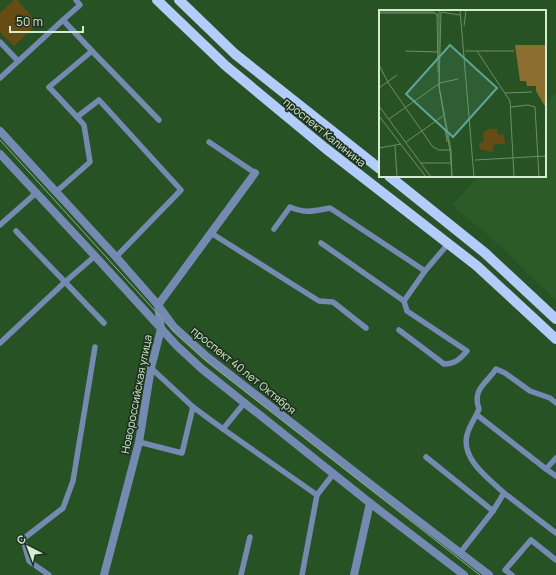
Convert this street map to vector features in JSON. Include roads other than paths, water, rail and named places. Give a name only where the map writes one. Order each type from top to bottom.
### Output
[{"type":"main road","name":"проспект Калинина","points":[[157,0],[226,66],[325,148],[477,266],[556,339]]},
{"type":"main road","name":"проспект Калинина","points":[[179,0],[235,54],[379,168]]},
{"type":"main road","points":[[390,177],[485,253],[556,319]]},
{"type":"street","name":"проспект 40 лет Октября","points":[[0,131],[57,191],[116,257],[158,305],[174,327],[206,356],[489,575]]},
{"type":"street","points":[[0,154],[161,329],[202,369],[370,503],[464,575]]},
{"type":"street","points":[[158,305],[254,173]]},
{"type":"street","name":"Новороссийская улица","points":[[104,575],[139,442],[151,368],[161,329],[158,305]]},
{"type":"street","points":[[354,575],[370,503]]},
{"type":"lane","points":[[0,78],[80,5],[76,0]]},
{"type":"lane","points":[[63,20],[159,120]]},
{"type":"lane","points":[[0,42],[18,61]]},
{"type":"lane","points":[[57,191],[90,162],[84,125],[49,87],[92,51]]},
{"type":"lane","points":[[77,117],[99,100],[181,190],[116,257]]},
{"type":"lane","points":[[209,142],[254,173]]},
{"type":"lane","points":[[0,225],[36,193]]},
{"type":"lane","points":[[274,229],[290,207],[300,211],[312,212],[330,208],[425,271]]},
{"type":"lane","points":[[16,231],[104,323]]},
{"type":"lane","points":[[211,233],[319,301],[333,302],[366,328]]},
{"type":"lane","points":[[321,243],[404,301],[407,311],[467,351],[453,364],[444,364],[399,330]]},
{"type":"lane","points":[[404,301],[425,271],[448,244]]},
{"type":"lane","points":[[0,343],[95,256]]},
{"type":"lane","points":[[49,575],[29,561],[22,539],[63,508],[73,481],[95,347]]},
{"type":"lane","points":[[151,368],[193,408],[317,495]]},
{"type":"lane","points":[[556,403],[550,398],[530,391],[510,376],[496,369],[477,393],[477,401],[480,409],[467,434],[466,447],[471,460],[482,472],[504,493],[556,533]]},
{"type":"lane","points":[[223,429],[245,402]]},
{"type":"lane","points":[[139,442],[182,454],[193,408]]},
{"type":"lane","points":[[477,415],[556,476]]},
{"type":"lane","points":[[426,457],[493,511]]},
{"type":"lane","points":[[546,468],[556,458]]},
{"type":"lane","points":[[302,575],[317,495],[334,473]]},
{"type":"lane","points":[[460,552],[493,511],[504,493]]},
{"type":"lane","points":[[241,575],[250,537]]},
{"type":"lane","points":[[512,575],[505,570],[531,540],[556,560]]},
{"type":"tram line","points":[[0,140],[176,334],[206,361],[480,575]]}]
